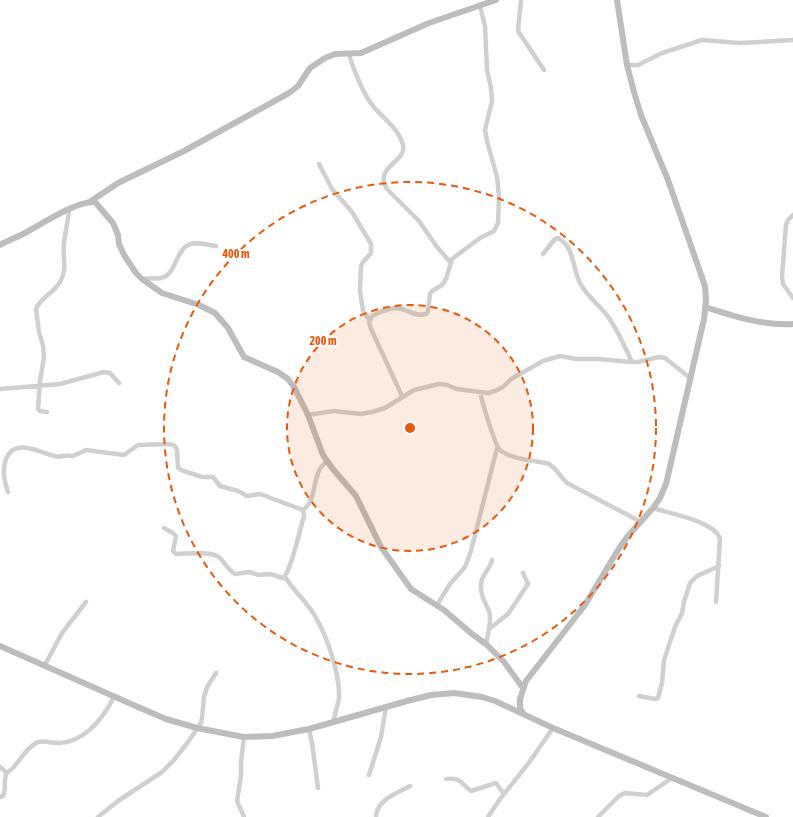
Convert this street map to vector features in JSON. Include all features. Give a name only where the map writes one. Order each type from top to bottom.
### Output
[{"type":"main road","points":[[0,245],[58,214],[92,201],[118,183],[184,151],[289,93],[298,86],[310,68],[318,62],[335,54],[361,52],[429,23],[496,0]]},
{"type":"main road","points":[[506,706],[513,703],[522,691],[529,676],[585,605],[618,550],[660,498],[666,484],[704,319],[705,286],[668,180],[641,115],[627,66],[617,0]]},
{"type":"main road","points":[[92,201],[100,206],[114,223],[119,244],[124,255],[142,279],[162,293],[215,312],[228,328],[244,357],[278,372],[288,379],[294,387],[308,415],[318,445],[327,461],[356,496],[381,547],[411,589],[444,610],[486,644],[504,662],[522,691],[520,708],[523,713]]},
{"type":"main road","points":[[705,307],[758,322],[793,324]]},
{"type":"main road","points":[[0,646],[166,719],[197,728],[244,737],[272,736],[309,728],[425,697],[454,693],[482,696],[523,713],[553,728],[766,817]]},
{"type":"street","points":[[521,0],[518,31],[544,70]]},
{"type":"street","points":[[370,321],[372,316],[389,309],[398,308],[415,314],[426,314],[428,311],[430,294],[442,285],[455,257],[480,238],[494,231],[498,223],[499,196],[497,177],[485,130],[492,101],[487,70],[485,26],[480,6]]},
{"type":"street","points":[[627,66],[638,65],[662,53],[702,40],[740,42],[793,40]]},
{"type":"street","points":[[349,54],[352,66],[367,96],[373,106],[398,133],[403,145],[403,150],[400,155],[384,174],[382,179],[384,185],[386,189],[418,220],[437,247],[451,263]]},
{"type":"street","points":[[319,164],[327,183],[352,212],[371,244],[371,253],[361,266],[360,291],[363,311],[370,321],[371,329],[402,396]]},
{"type":"street","points":[[47,412],[40,411],[38,409],[39,386],[44,357],[36,309],[43,298],[48,296],[58,286],[64,273],[64,243],[69,210]]},
{"type":"street","points":[[793,215],[788,220],[786,225],[782,276],[783,284],[793,298]]},
{"type":"street","points":[[543,254],[555,239],[558,238],[565,243],[574,263],[580,283],[588,296],[606,314],[620,335],[632,362]]},
{"type":"street","points":[[142,279],[161,278],[166,276],[170,272],[178,256],[188,245],[195,244],[216,246]]},
{"type":"street","points":[[308,415],[334,411],[361,414],[372,412],[384,408],[414,390],[439,384],[457,389],[488,393],[503,388],[511,379],[553,357],[564,356],[576,359],[632,362],[659,357],[665,358],[690,378]]},
{"type":"street","points":[[0,389],[60,384],[104,372],[110,373],[119,383]]},
{"type":"street","points":[[437,605],[450,584],[465,567],[471,551],[497,448],[493,433],[483,409],[480,392]]},
{"type":"street","points":[[8,492],[3,472],[4,464],[12,450],[17,448],[40,451],[55,456],[73,456],[86,450],[124,455],[138,445],[170,444],[175,446],[178,468],[181,470],[202,477],[213,477],[220,486],[238,490],[247,496],[260,494],[303,510]]},
{"type":"street","points":[[497,448],[511,456],[549,464],[567,483],[641,522]]},
{"type":"street","points":[[303,510],[306,508],[312,496],[318,472],[327,461]]},
{"type":"street","points":[[653,508],[704,524],[718,533],[720,538],[716,602]]},
{"type":"street","points":[[303,510],[304,516],[285,577],[292,588],[315,615],[326,638],[338,679],[339,698],[334,722]]},
{"type":"street","points":[[164,528],[174,533],[176,536],[174,551],[176,554],[204,553],[217,556],[235,574],[249,572],[259,575],[270,574],[280,578],[285,577]]},
{"type":"street","points":[[486,644],[490,616],[483,598],[480,582],[482,576],[489,570],[492,560]]},
{"type":"street","points":[[639,696],[655,699],[658,698],[662,683],[664,660],[672,634],[682,613],[690,583],[697,576],[718,566]]},
{"type":"street","points":[[488,629],[508,614],[525,590],[528,584],[523,573]]},
{"type":"street","points":[[45,665],[62,633],[86,602]]},
{"type":"street","points":[[98,817],[118,800],[162,772],[174,760],[201,724],[204,697],[207,687],[216,673]]},
{"type":"street","points":[[0,797],[3,796],[6,789],[7,773],[35,744],[43,742],[67,742],[80,737],[100,720],[114,697]]},
{"type":"street","points":[[369,775],[381,737],[386,707]]},
{"type":"street","points":[[309,728],[318,788]]},
{"type":"street","points":[[488,817],[553,728]]},
{"type":"street","points":[[244,737],[241,776],[237,801],[244,817]]},
{"type":"street","points":[[0,767],[7,773]]},
{"type":"street","points":[[446,779],[455,778],[460,780],[471,791],[496,783],[504,794]]},
{"type":"street","points":[[598,817],[618,796],[625,793],[647,795],[672,778]]},
{"type":"street","points":[[376,817],[378,808],[383,802],[410,786]]}]
